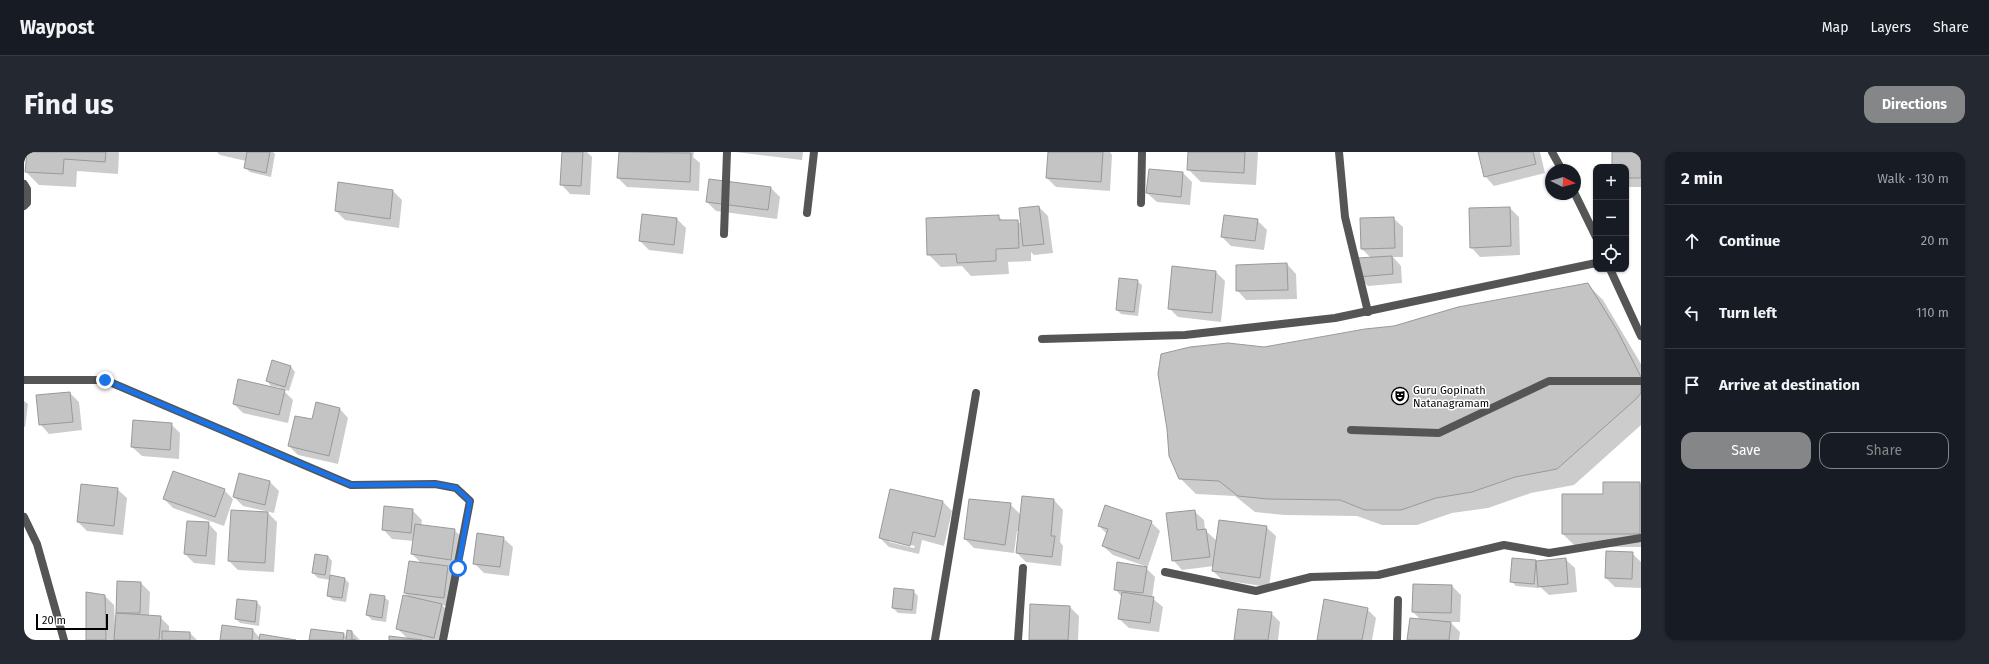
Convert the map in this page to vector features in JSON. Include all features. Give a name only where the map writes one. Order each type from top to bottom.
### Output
[{"type":"street","points":[[724,234],[727,152]]},
{"type":"street","points":[[807,213],[814,152]]},
{"type":"street","points":[[1142,152],[1142,203]]},
{"type":"street","points":[[1339,152],[1345,217],[1368,312]]},
{"type":"street","points":[[1552,152],[1559,164]]},
{"type":"street","points":[[24,184],[27,189],[27,203],[24,206]]},
{"type":"street","points":[[1577,200],[1595,236]]},
{"type":"street","points":[[1042,339],[1185,334],[1313,321],[1368,312],[1593,264]]},
{"type":"street","points":[[1611,272],[1641,336]]},
{"type":"street","points":[[24,380],[105,380],[351,485],[435,484],[456,488],[470,501],[443,640]]},
{"type":"street","points":[[1351,430],[1438,433],[1548,381],[1641,381]]},
{"type":"street","points":[[935,640],[976,393]]},
{"type":"street","points":[[24,517],[37,544],[64,640]]},
{"type":"street","points":[[1164,572],[1256,591],[1310,577],[1378,575],[1504,545],[1549,553],[1641,538]]},
{"type":"street","points":[[1018,640],[1023,568]]},
{"type":"street","points":[[1397,640],[1398,600]]},
{"type":"building","points":[[27,152],[106,152],[105,162],[64,159],[63,174],[25,172]]},
{"type":"building","points":[[247,152],[270,152],[266,173],[244,168]]},
{"type":"building","points":[[562,152],[583,152],[581,186],[560,185]]},
{"type":"building","points":[[619,152],[691,153],[690,182],[617,178]]},
{"type":"building","points":[[1048,152],[1103,152],[1101,182],[1046,178]]},
{"type":"building","points":[[1188,152],[1245,152],[1244,173],[1187,170]]},
{"type":"building","points":[[1478,152],[1533,152],[1536,164],[1484,177]]},
{"type":"building","points":[[1612,152],[1641,152],[1641,178],[1629,178],[1629,164],[1612,164]]},
{"type":"building","points":[[1149,169],[1183,172],[1181,197],[1146,193]]},
{"type":"building","points":[[709,179],[771,187],[768,210],[706,202]]},
{"type":"building","points":[[338,182],[393,190],[390,219],[335,211]]},
{"type":"building","points":[[1039,206],[1044,244],[1023,246],[1019,208]]},
{"type":"building","points":[[1510,207],[1511,246],[1470,248],[1469,208]]},
{"type":"building","points":[[642,214],[677,218],[674,245],[639,241]]},
{"type":"building","points":[[999,215],[999,220],[1018,220],[1019,248],[996,249],[996,261],[957,263],[956,254],[927,255],[926,218]]},
{"type":"building","points":[[1224,215],[1258,219],[1255,241],[1221,237]]},
{"type":"building","points":[[1394,217],[1395,248],[1361,249],[1360,218]]},
{"type":"building","points":[[1392,256],[1393,274],[1358,277],[1357,258]]},
{"type":"building","points":[[1287,263],[1288,290],[1236,291],[1236,265]]},
{"type":"building","points":[[1172,266],[1216,271],[1212,313],[1168,309]]},
{"type":"building","points":[[1119,278],[1138,280],[1134,312],[1116,310]]},
{"type":"building","name":"Guru Gopinath Natanagramam","points":[[1588,283],[1617,330],[1641,377],[1641,393],[1557,469],[1515,477],[1472,492],[1436,498],[1401,510],[1365,510],[1340,500],[1268,499],[1238,496],[1219,481],[1179,479],[1169,456],[1167,429],[1158,374],[1161,354],[1190,347],[1228,343],[1264,347],[1365,329],[1394,326],[1458,307]]},
{"type":"building","points":[[272,360],[291,366],[285,387],[266,381]]},
{"type":"building","points":[[238,379],[285,390],[279,415],[233,404]]},
{"type":"building","points":[[70,392],[73,422],[39,425],[36,395]]},
{"type":"building","points":[[316,402],[340,408],[329,456],[288,446],[295,416],[312,419]]},
{"type":"building","points":[[133,420],[172,423],[170,450],[131,447]]},
{"type":"building","points":[[173,471],[225,489],[215,517],[163,499]]},
{"type":"building","points":[[239,473],[270,481],[265,505],[233,497]]},
{"type":"building","points":[[1603,482],[1640,482],[1640,534],[1562,534],[1562,494],[1603,494]]},
{"type":"building","points":[[81,484],[118,488],[114,526],[77,522]]},
{"type":"building","points":[[890,489],[943,501],[935,537],[913,532],[910,546],[879,538]]},
{"type":"building","points":[[1022,496],[1054,499],[1051,536],[1055,536],[1052,557],[1016,553]]},
{"type":"building","points":[[969,499],[1011,503],[1005,545],[964,539]]},
{"type":"building","points":[[1105,505],[1152,521],[1139,559],[1102,546],[1108,529],[1098,526]]},
{"type":"building","points":[[384,506],[413,509],[411,533],[382,530]]},
{"type":"building","points":[[231,510],[268,512],[265,563],[228,561]]},
{"type":"building","points":[[1195,510],[1197,530],[1206,529],[1210,557],[1172,561],[1166,513]]},
{"type":"building","points":[[1219,520],[1267,526],[1260,578],[1212,571]]},
{"type":"building","points":[[187,521],[209,522],[206,556],[184,554]]},
{"type":"building","points":[[415,524],[455,529],[451,560],[411,554]]},
{"type":"building","points":[[477,533],[504,537],[500,567],[473,564]]},
{"type":"building","points":[[1606,551],[1633,552],[1632,579],[1605,578]]},
{"type":"building","points":[[315,554],[328,556],[325,575],[312,573]]},
{"type":"building","points":[[1512,558],[1536,560],[1534,584],[1510,582]]},
{"type":"building","points":[[1566,558],[1568,584],[1538,587],[1536,561]]},
{"type":"building","points":[[409,561],[448,566],[444,598],[404,593]]},
{"type":"building","points":[[1117,562],[1147,567],[1143,593],[1114,590]]},
{"type":"building","points":[[330,575],[345,578],[342,598],[327,596]]},
{"type":"building","points":[[117,581],[141,582],[140,613],[116,613]]},
{"type":"building","points":[[1413,584],[1452,585],[1451,613],[1412,612]]},
{"type":"building","points":[[894,588],[914,590],[912,610],[892,608]]},
{"type":"building","points":[[86,592],[105,595],[106,640],[86,640]]},
{"type":"building","points":[[1122,592],[1154,597],[1150,623],[1118,619]]},
{"type":"building","points":[[370,594],[385,596],[382,618],[366,615]]},
{"type":"building","points":[[403,595],[442,604],[434,638],[396,629]]},
{"type":"building","points":[[237,599],[257,601],[255,622],[235,619]]},
{"type":"building","points":[[1324,599],[1368,608],[1362,640],[1317,640]]},
{"type":"building","points":[[1030,604],[1070,606],[1068,640],[1029,640]]},
{"type":"building","points":[[1238,609],[1272,612],[1268,640],[1234,640]]},
{"type":"building","points":[[116,613],[161,616],[159,640],[114,640]]},
{"type":"building","points":[[1410,618],[1451,622],[1449,640],[1407,640]]},
{"type":"building","points":[[222,625],[253,629],[252,640],[220,640]]},
{"type":"building","points":[[311,629],[344,633],[343,640],[309,640]]},
{"type":"building","points":[[347,630],[352,631],[352,640],[346,640]]},
{"type":"building","points":[[162,631],[190,632],[190,640],[162,640]]},
{"type":"building","points":[[260,634],[296,640],[259,640]]},
{"type":"building","points":[[389,636],[422,640],[389,640]]},
{"type":"place","name":"Guru Gopinath Natanagramam","points":[[1400,396]]},
{"type":"route","points":[[105,380],[351,485],[435,484],[456,488],[470,501],[458,568]]}]
